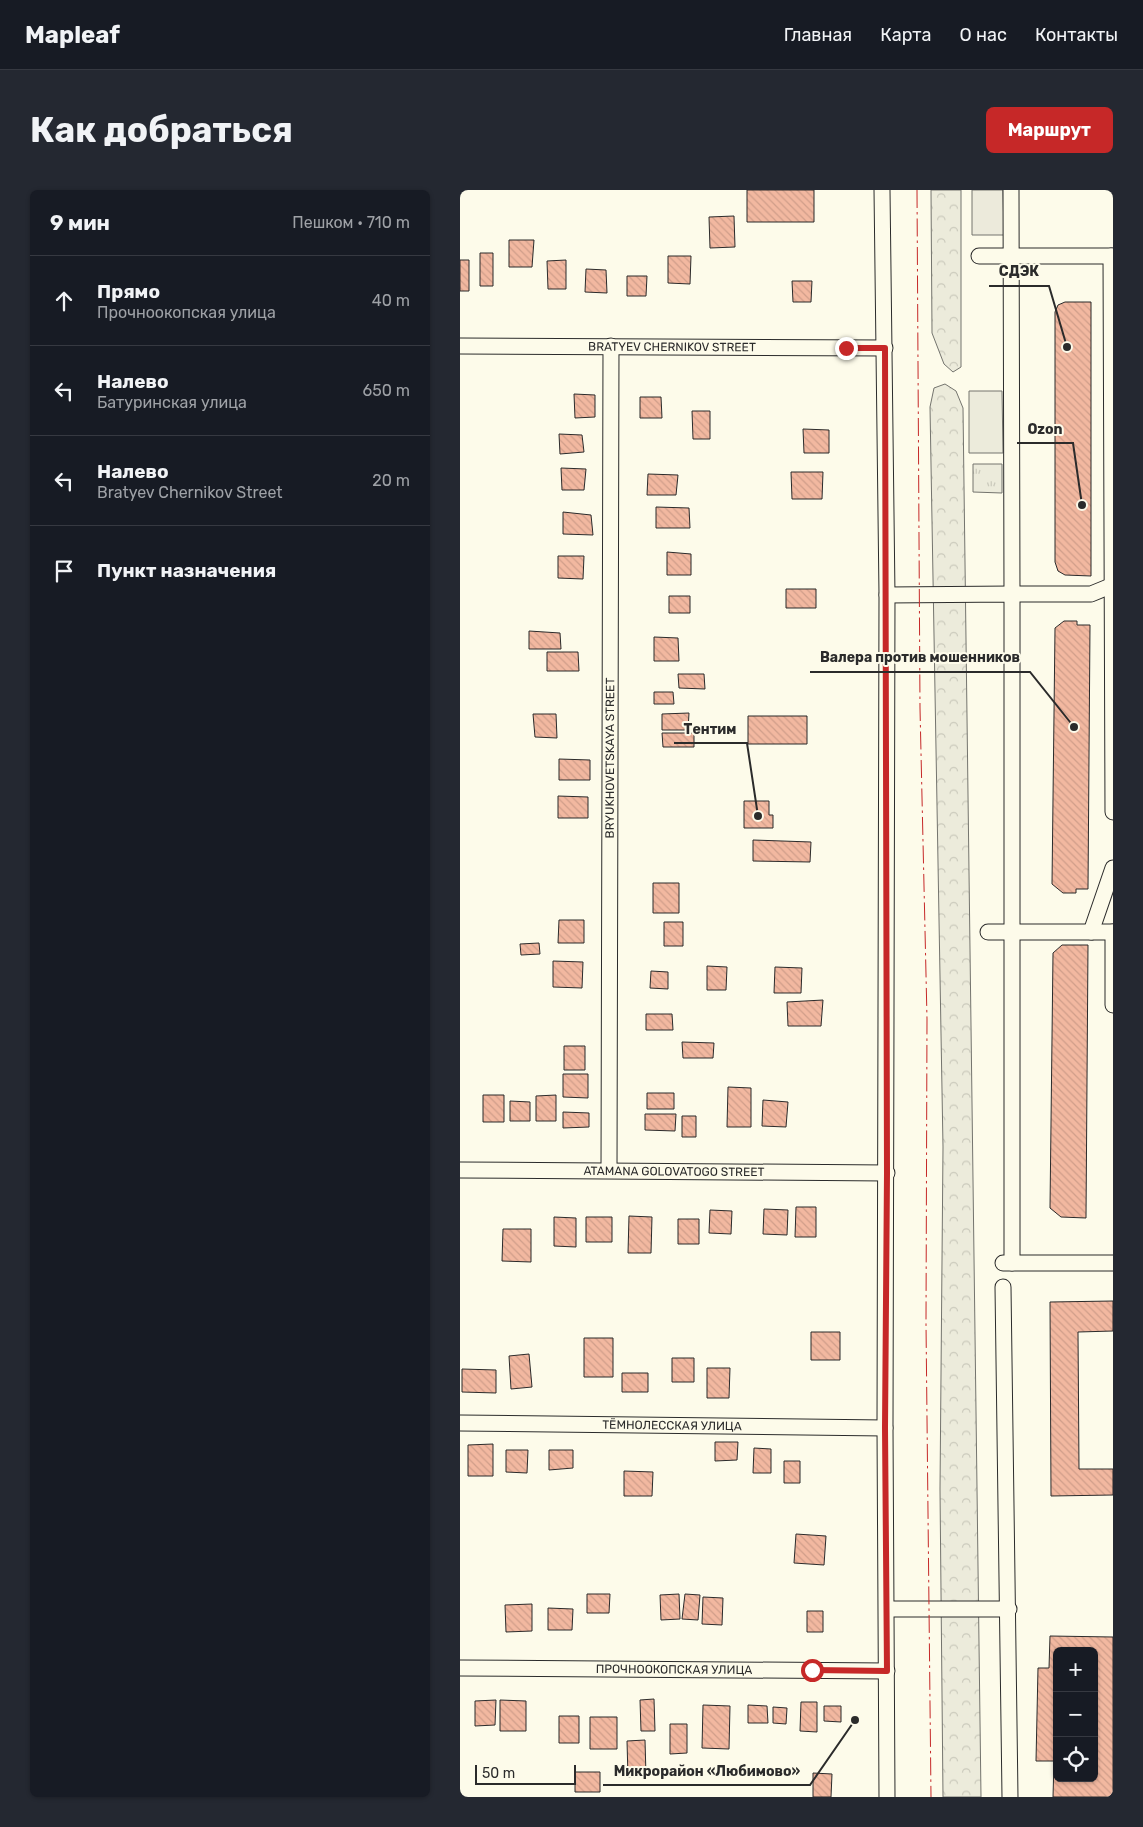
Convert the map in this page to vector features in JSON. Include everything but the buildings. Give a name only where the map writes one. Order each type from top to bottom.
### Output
[{"type":"street","points":[[882,190],[887,595],[885,825],[887,1797]]},
{"type":"street","points":[[1011,190],[1012,932],[1008,1263],[1113,1263]]},
{"type":"street","points":[[979,256],[1012,253],[1112,256],[1113,812]]},
{"type":"street","name":"BRATYEV CHERNIKOV STREET","points":[[460,346],[885,348]]},
{"type":"street","name":"BRYUKHOVETSKAYA STREET","points":[[610,1170],[611,346]]},
{"type":"street","points":[[887,595],[1091,594],[1113,585]]},
{"type":"street","points":[[1091,932],[1113,868]]},
{"type":"street","points":[[988,932],[1113,932],[1113,1005]]},
{"type":"street","name":"ATAMANA GOLOVATOGO STREET","points":[[460,1170],[887,1173]]},
{"type":"street","points":[[1003,1287],[1009,1609],[1010,1797]]},
{"type":"street","name":"ТЁМНОЛЕССКАЯ УЛИЦА","points":[[460,1423],[885,1428]]},
{"type":"street","points":[[887,1610],[1009,1609]]},
{"type":"street","name":"ПРОЧНООКОПСКАЯ УЛИЦА","points":[[460,1668],[887,1671]]},
{"type":"green space","points":[[931,190],[961,190],[961,367],[953,372],[944,364],[932,333]]},
{"type":"green space","points":[[945,384],[956,391],[963,408],[981,1797],[943,1797],[940,1489],[943,1147],[930,407],[934,388]]},
{"type":"green space","points":[[969,391],[1002,391],[1003,453],[969,453]]},
{"type":"green space","points":[[973,464],[1002,464],[1002,493],[973,492]]},
{"type":"shaded area","points":[[972,190],[1003,190],[1004,235],[972,235]]},
{"type":"power","points":[[917,190],[920,708],[927,1019],[926,1323],[931,1797]]},
{"type":"place","name":"СДЭК","points":[[1067,347]]},
{"type":"place","name":"Ozon","points":[[1082,505]]},
{"type":"place","name":"Валера против мошенников","points":[[1074,727]]},
{"type":"place","name":"Тентим","points":[[758,816]]},
{"type":"place","name":"Микрорайон «Любимово»","points":[[855,1720]]},
{"type":"route","points":[[812,1670],[887,1671],[885,1428],[887,1173],[885,348],[846,348]]}]
